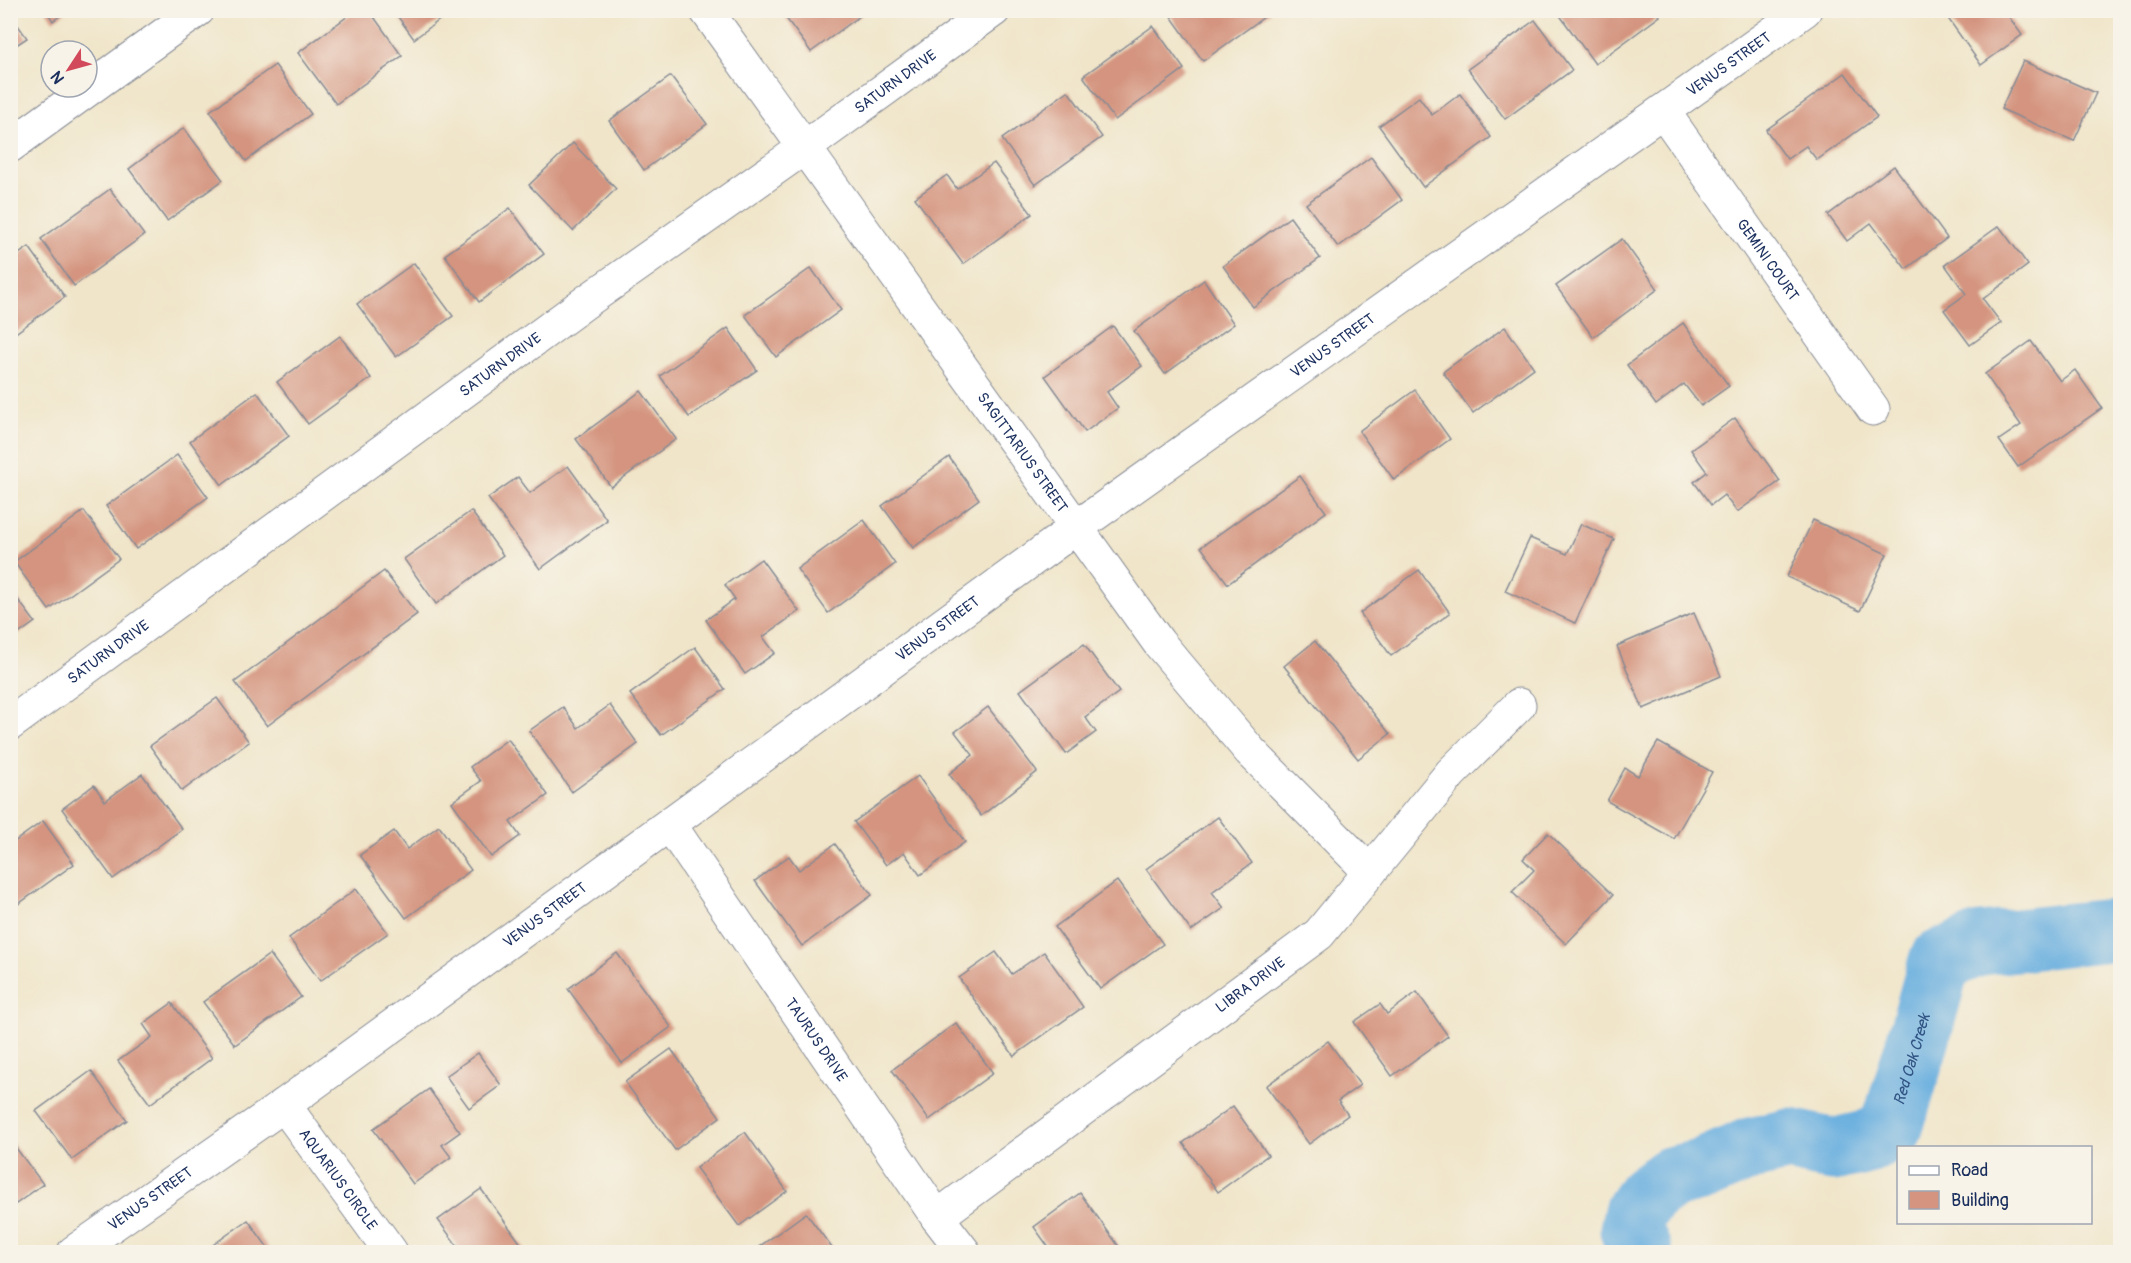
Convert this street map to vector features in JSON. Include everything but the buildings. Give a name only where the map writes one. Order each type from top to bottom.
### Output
[{"type":"street","points":[[10,146],[198,10]]},
{"type":"street","name":"SAGITTARIUS STREET","points":[[706,10],[1159,643],[1250,751],[1370,872]]},
{"type":"street","name":"SATURN DRIVE","points":[[10,724],[587,301],[994,10]]},
{"type":"street","name":"VENUS STREET","points":[[74,1252],[284,1105],[1077,527],[1805,10]]},
{"type":"street","name":"GEMINI COURT","points":[[1663,111],[1873,409]]},
{"type":"street","name":"LIBRA DRIVE","points":[[937,1217],[1319,934],[1451,773],[1519,705]]},
{"type":"street","name":"TAURUS DRIVE","points":[[670,825],[937,1217],[964,1252]]},
{"type":"street","name":"AQUARIUS CIRCLE","points":[[284,1105],[391,1252]]},
{"type":"waterway","name":"Red Oak Creek","points":[[1641,1252],[1631,1230],[1635,1212],[1647,1195],[1670,1178],[1700,1171],[1750,1149],[1790,1140],[1833,1150],[1867,1142],[1891,1130],[1940,961],[1980,944],[2120,929]]}]
